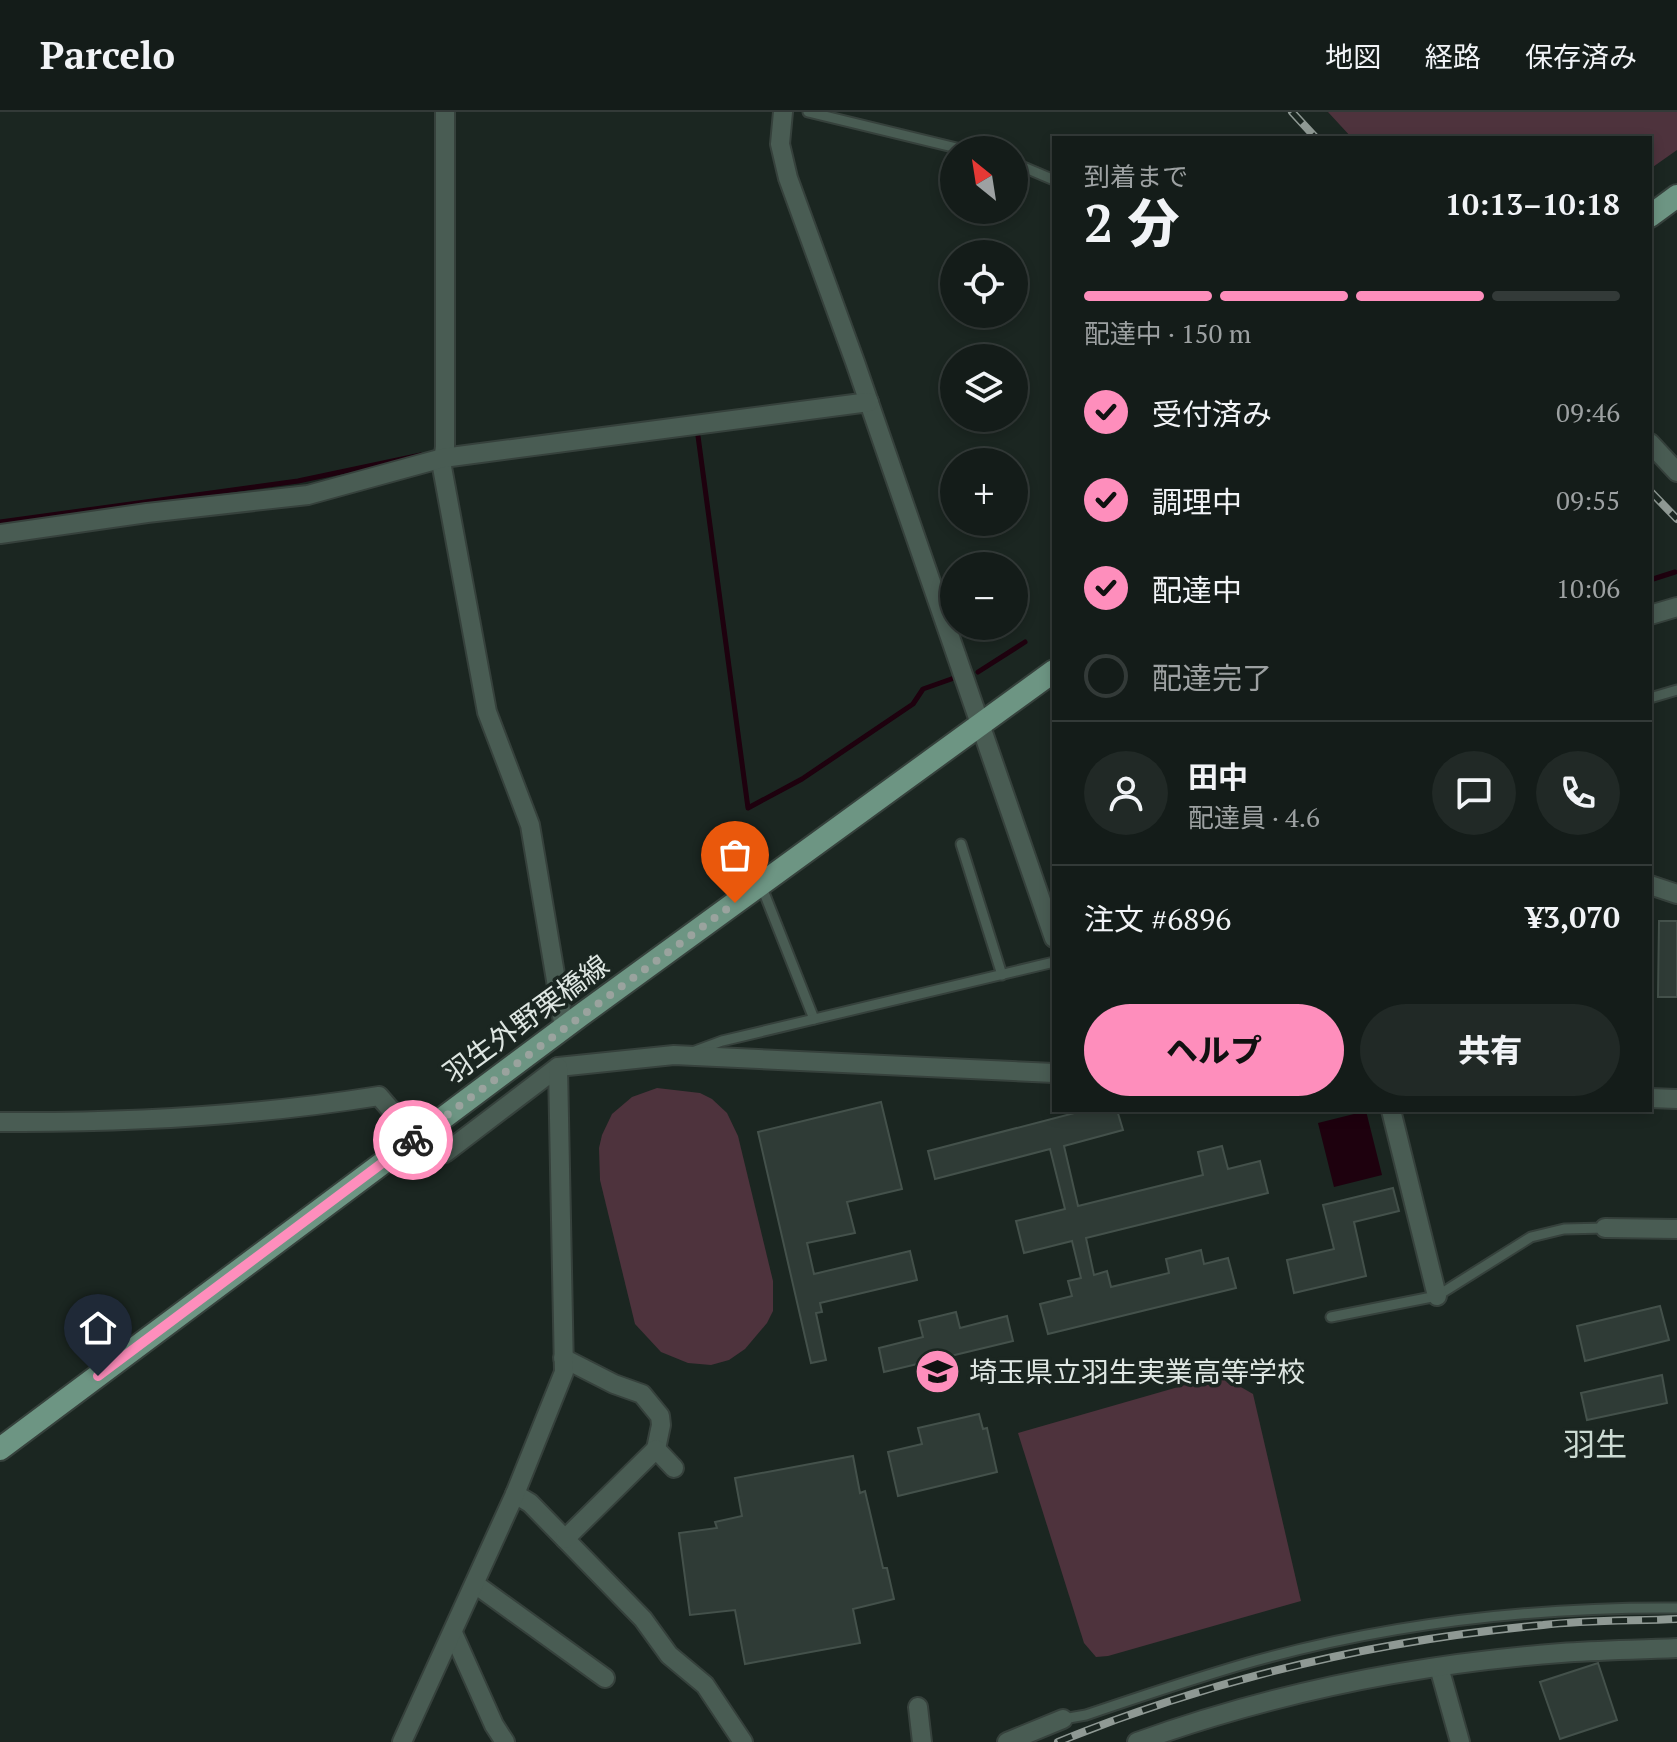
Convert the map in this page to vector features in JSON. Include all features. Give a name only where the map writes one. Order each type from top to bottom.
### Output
[{"type":"main road","points":[[1652,215],[1677,196]]},
{"type":"main road","name":"羽生外野栗橋線","points":[[0,1449],[564,1028],[1052,672]]},
{"type":"street","points":[[445,112],[442,467],[487,712],[530,825],[564,1028]]},
{"type":"street","points":[[783,112],[780,144],[788,178],[869,402],[1052,932]]},
{"type":"street","points":[[0,534],[308,495],[443,458],[869,402]]},
{"type":"street","points":[[1652,445],[1677,472]]},
{"type":"street","points":[[1652,610],[1677,607]]},
{"type":"street","points":[[1652,886],[1677,894]]},
{"type":"street","points":[[0,1122],[92,1122],[312,1106],[379,1096],[415,1138],[445,1153],[558,1067],[684,1055],[1052,1073]]},
{"type":"street","points":[[402,1742],[515,1494],[564,1372],[558,1067]]},
{"type":"street","points":[[1652,1098],[1677,1099]]},
{"type":"street","points":[[1391,1112],[1437,1296]]},
{"type":"street","points":[[1605,1228],[1677,1229]]},
{"type":"street","points":[[563,1358],[614,1384],[642,1394],[660,1416],[661,1425],[656,1449],[565,1539]]},
{"type":"street","points":[[656,1449],[674,1468]]},
{"type":"street","points":[[515,1494],[530,1503],[643,1619],[669,1655],[705,1685],[743,1742]]},
{"type":"street","points":[[475,1584],[605,1678]]},
{"type":"street","points":[[453,1633],[503,1741]]},
{"type":"street","points":[[1137,1742],[1167,1737],[1298,1693],[1365,1679],[1560,1653],[1677,1648]]},
{"type":"street","points":[[1439,1667],[1460,1742]]},
{"type":"street","points":[[918,1707],[922,1742]]},
{"type":"street","points":[[1007,1742],[1063,1719]]},
{"type":"lane","points":[[808,112],[940,144]]},
{"type":"lane","points":[[1028,169],[1052,179]]},
{"type":"lane","points":[[1652,697],[1677,690]]},
{"type":"lane","points":[[961,844],[1002,975]]},
{"type":"lane","points":[[761,884],[814,1019]]},
{"type":"lane","points":[[684,1055],[722,1041],[1052,962]]},
{"type":"lane","points":[[1331,1317],[1437,1296],[1531,1237],[1564,1229],[1605,1228]]},
{"type":"lane","points":[[1063,1719],[1086,1715],[1255,1661],[1395,1630],[1557,1611],[1677,1608]]},
{"type":"shaded area","points":[[1328,112],[1677,112],[1677,150],[1652,168],[1652,136],[1350,136]]},
{"type":"shaded area","points":[[657,1088],[700,1093],[727,1113],[738,1136],[773,1281],[773,1311],[767,1323],[745,1349],[729,1360],[711,1365],[688,1363],[661,1352],[635,1324],[600,1180],[599,1148],[612,1114],[632,1097]]},
{"type":"shaded area","points":[[1366,1112],[1382,1175],[1334,1187],[1318,1123]]},
{"type":"shaded area","points":[[1220,1375],[1253,1394],[1301,1601],[1096,1657],[1084,1643],[1018,1433]]},
{"type":"building","points":[[1659,921],[1677,921],[1677,997],[1658,997]]},
{"type":"building","points":[[881,1102],[902,1189],[847,1202],[855,1233],[807,1243],[814,1274],[910,1251],[917,1280],[820,1303],[822,1312],[816,1313],[826,1360],[811,1363],[758,1132]]},
{"type":"building","points":[[1078,1112],[1118,1112],[1123,1130],[1064,1146],[1078,1206],[1203,1175],[1198,1152],[1222,1146],[1228,1169],[1260,1161],[1268,1193],[1086,1238],[1094,1275],[1107,1271],[1111,1287],[1169,1273],[1166,1259],[1201,1250],[1204,1264],[1228,1258],[1236,1288],[1048,1334],[1040,1304],[1072,1296],[1068,1281],[1081,1278],[1072,1241],[1024,1253],[1016,1221],[1065,1209],[1050,1149],[935,1179],[928,1151]]},
{"type":"building","points":[[1393,1188],[1399,1211],[1354,1222],[1366,1276],[1294,1293],[1287,1260],[1334,1249],[1323,1205]]},
{"type":"building","points":[[1660,1306],[1669,1340],[1585,1361],[1577,1326]]},
{"type":"building","points":[[956,1312],[960,1328],[1007,1316],[1013,1341],[884,1372],[879,1348],[923,1337],[919,1321]]},
{"type":"building","points":[[1662,1375],[1667,1403],[1587,1420],[1581,1393]]},
{"type":"building","points":[[979,1414],[983,1429],[987,1428],[997,1472],[898,1496],[888,1452],[922,1444],[918,1428]]},
{"type":"building","points":[[853,1456],[860,1493],[865,1491],[883,1568],[887,1568],[894,1599],[853,1609],[860,1643],[745,1664],[735,1610],[690,1615],[679,1533],[717,1528],[715,1522],[742,1516],[735,1478]]},
{"type":"building","points":[[1598,1663],[1617,1720],[1560,1739],[1540,1682]]},
{"type":"waterway","points":[[698,436],[748,808],[802,779],[913,704],[923,689],[957,677]]},
{"type":"waterway","points":[[0,522],[298,481],[421,455]]},
{"type":"waterway","points":[[1652,579],[1675,572]]},
{"type":"waterway","points":[[978,672],[1025,642]]},
{"type":"railway","points":[[1292,112],[1314,136]]},
{"type":"railway","points":[[1652,493],[1677,519]]},
{"type":"railway","points":[[1058,1742],[1176,1699],[1357,1652],[1543,1625],[1677,1619]]},
{"type":"way so far","points":[[413,1140],[735,903]]},
{"type":"place","name":"埼玉県立羽生実業高等学校","points":[[938,1372]]},
{"type":"district","name":"羽生","points":[[1595,1445]]},
{"type":"route","points":[[98,1376],[413,1140]]}]
